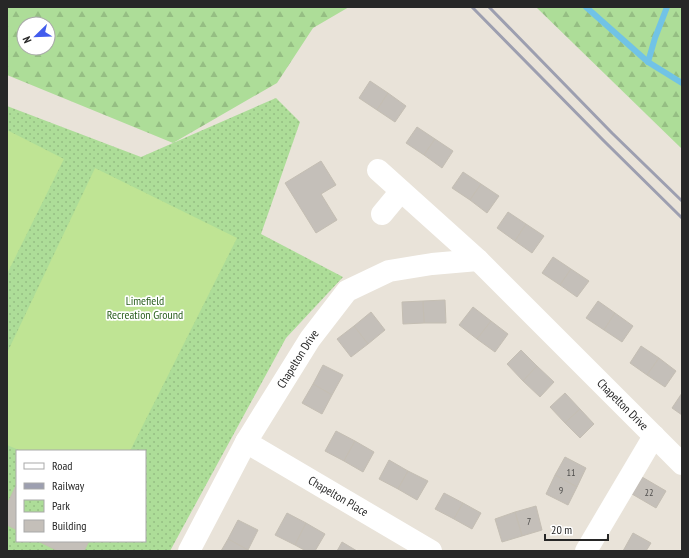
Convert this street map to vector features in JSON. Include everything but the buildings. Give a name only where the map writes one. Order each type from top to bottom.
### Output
[{"type":"street","name":"Chapelton Drive","points":[[378,170],[478,260],[682,464]]},
{"type":"street","points":[[382,214],[401,191]]},
{"type":"street","name":"Chapelton Drive","points":[[189,551],[246,442],[310,339],[347,291],[389,271],[432,264],[478,260]]},
{"type":"street","points":[[586,551],[654,436]]},
{"type":"street","name":"Chapelton Place","points":[[246,442],[431,551]]},
{"type":"green space","points":[[7,7],[349,7],[313,28],[277,83],[173,143],[7,75]]},
{"type":"green space","points":[[536,7],[682,7],[682,149]]},
{"type":"green space","name":"Limefield Recreation Ground","points":[[276,98],[300,122],[261,234],[343,277],[286,338],[170,551],[7,551],[7,106],[141,157]]},
{"type":"green space","points":[[7,130],[64,159],[7,274]]},
{"type":"green space","points":[[95,168],[237,238],[131,450],[19,450],[7,445],[7,353]]},
{"type":"waterway","points":[[586,7],[648,62],[682,83]]},
{"type":"waterway","points":[[648,62],[655,38],[667,7]]},
{"type":"railway","points":[[472,7],[682,218]]},
{"type":"railway","points":[[489,7],[612,133],[682,201]]}]
